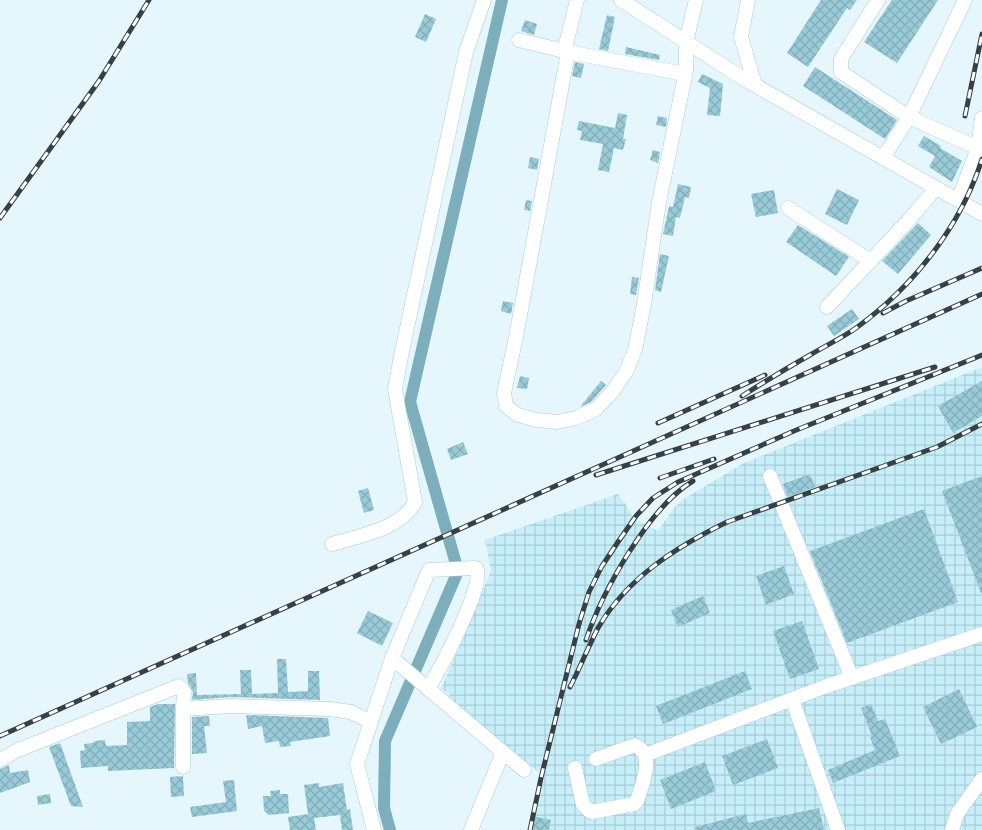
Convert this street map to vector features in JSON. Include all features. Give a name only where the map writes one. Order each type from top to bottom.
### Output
[{"type":"street","points":[[332,544],[386,527],[411,510],[415,502],[395,388],[466,52],[484,0]]},
{"type":"street","points":[[577,0],[566,44],[568,52],[516,337],[504,392],[506,406],[518,416],[557,422],[576,418],[596,409],[612,392],[626,372],[635,350],[659,202],[685,74],[686,42],[696,0]]},
{"type":"street","points":[[621,0],[755,85],[982,214]]},
{"type":"street","points":[[748,0],[741,37],[755,85]]},
{"type":"street","points":[[878,0],[841,59],[841,72],[909,117],[978,148]]},
{"type":"street","points":[[883,158],[909,117],[964,0]]},
{"type":"street","points":[[519,40],[568,52],[685,74]]},
{"type":"street","points":[[958,200],[978,148],[982,118]]},
{"type":"street","points":[[827,307],[869,260],[908,221],[936,188]]},
{"type":"street","points":[[788,208],[869,260]]},
{"type":"street","points":[[770,476],[852,678]]},
{"type":"street","points":[[374,830],[357,764],[392,658],[431,570],[476,568],[478,577],[473,595],[448,655],[428,689]]},
{"type":"street","points":[[646,755],[792,699],[982,634]]},
{"type":"street","points":[[392,658],[524,770]]},
{"type":"street","points":[[0,760],[18,750],[179,686],[184,692],[183,767]]},
{"type":"street","points":[[792,699],[838,830]]},
{"type":"street","points":[[183,708],[230,706],[330,709],[351,712],[371,722]]},
{"type":"street","points":[[575,768],[584,805],[590,812],[634,804],[637,801],[647,765],[646,755],[641,748],[635,745],[596,759]]},
{"type":"street","points":[[472,830],[503,752]]},
{"type":"street","points":[[952,830],[956,814],[982,779]]},
{"type":"shaded area","points":[[982,367],[982,830],[528,830],[540,773],[475,720],[445,702],[450,694],[441,689],[491,571],[485,540],[618,494],[631,512],[632,517],[658,531],[682,500],[744,463]]},
{"type":"building","points":[[821,0],[857,0],[850,10],[847,8],[808,67],[787,53]]},
{"type":"building","points":[[892,0],[938,0],[897,63],[864,42]]},
{"type":"building","points":[[425,14],[436,19],[426,42],[415,37]]},
{"type":"building","points":[[607,15],[615,17],[608,51],[599,49]]},
{"type":"building","points":[[525,20],[537,24],[534,35],[521,31]]},
{"type":"building","points":[[626,47],[660,55],[659,60],[625,54]]},
{"type":"building","points":[[575,62],[584,64],[581,78],[572,76]]},
{"type":"building","points":[[815,67],[897,120],[885,139],[803,86]]},
{"type":"building","points":[[702,74],[723,84],[720,116],[707,115],[710,88],[698,82]]},
{"type":"building","points":[[618,113],[627,115],[623,139],[626,139],[623,150],[614,148],[609,172],[598,170],[603,144],[580,140],[582,131],[577,130],[579,121],[615,128]]},
{"type":"building","points":[[658,116],[667,118],[666,127],[656,125]]},
{"type":"building","points":[[924,136],[962,161],[952,182],[929,167],[935,156],[918,146]]},
{"type":"building","points":[[653,150],[660,152],[658,163],[650,160]]},
{"type":"building","points":[[530,157],[539,159],[537,170],[528,168]]},
{"type":"building","points":[[678,184],[691,187],[689,198],[685,197],[680,218],[676,217],[673,236],[663,234],[669,206],[673,207]]},
{"type":"building","points":[[837,189],[859,200],[847,225],[825,214]]},
{"type":"building","points":[[774,190],[778,213],[756,217],[751,194]]},
{"type":"building","points":[[526,200],[532,201],[530,211],[524,210]]},
{"type":"building","points":[[918,223],[931,235],[898,274],[882,261]]},
{"type":"building","points":[[798,225],[849,257],[836,276],[786,242]]},
{"type":"building","points":[[660,254],[669,256],[661,292],[655,290]]},
{"type":"building","points":[[632,277],[639,278],[636,295],[630,294]]},
{"type":"building","points":[[503,301],[513,303],[511,314],[501,311]]},
{"type":"building","points":[[852,309],[859,319],[834,336],[827,326]]},
{"type":"building","points":[[520,376],[529,378],[527,389],[517,388]]},
{"type":"building","points":[[601,381],[606,385],[591,402],[580,407]]},
{"type":"building","points":[[982,381],[982,416],[953,433],[938,406]]},
{"type":"building","points":[[463,442],[468,454],[451,460],[447,449]]},
{"type":"building","points":[[810,474],[815,487],[788,497],[783,484]]},
{"type":"building","points":[[982,476],[982,593],[981,593],[942,491]]},
{"type":"building","points":[[368,488],[374,510],[364,513],[358,491]]},
{"type":"building","points":[[924,509],[958,602],[847,643],[810,551]]},
{"type":"building","points":[[784,566],[794,594],[766,605],[756,576]]},
{"type":"building","points":[[703,596],[710,613],[678,627],[671,610]]},
{"type":"building","points":[[368,611],[393,623],[382,646],[357,633]]},
{"type":"building","points":[[802,621],[819,669],[790,679],[773,631]]},
{"type":"building","points":[[277,659],[286,659],[288,692],[308,691],[308,671],[319,671],[320,700],[230,697],[192,700],[193,692],[188,683],[187,674],[196,673],[197,695],[241,694],[240,670],[251,670],[252,694],[278,693]]},
{"type":"building","points":[[745,671],[752,689],[663,724],[656,706]]},
{"type":"building","points":[[959,689],[977,727],[941,744],[923,707]]},
{"type":"building","points":[[158,704],[175,704],[174,768],[108,771],[108,766],[81,768],[80,751],[85,750],[84,744],[105,740],[106,746],[127,745],[127,722],[150,721],[150,707]]},
{"type":"building","points":[[871,704],[878,721],[885,719],[900,756],[833,783],[828,770],[875,750],[870,737],[872,736],[861,708]]},
{"type":"building","points":[[246,715],[328,718],[330,736],[290,742],[291,746],[280,747],[279,741],[265,743],[262,726],[248,729]]},
{"type":"building","points":[[209,716],[210,726],[204,726],[207,753],[192,754],[192,717]]},
{"type":"building","points":[[767,739],[778,768],[733,785],[722,756]]},
{"type":"building","points":[[60,743],[83,807],[71,806],[49,747]]},
{"type":"building","points":[[705,762],[716,791],[671,809],[660,780]]},
{"type":"building","points":[[9,765],[10,773],[28,770],[30,782],[0,793],[0,769]]},
{"type":"building","points":[[183,776],[184,796],[171,797],[170,777]]},
{"type":"building","points":[[234,780],[237,811],[192,817],[190,807],[226,802],[223,781]]},
{"type":"building","points":[[319,783],[319,787],[343,783],[347,810],[350,809],[353,830],[342,830],[340,815],[314,818],[316,830],[290,830],[288,817],[308,814],[304,785]]},
{"type":"building","points":[[280,790],[280,794],[288,794],[289,813],[269,815],[264,811],[263,796],[271,796],[270,791]]},
{"type":"building","points":[[50,794],[51,803],[38,805],[37,796]]},
{"type":"building","points":[[819,808],[824,830],[695,830],[695,827],[746,814],[748,823]]},
{"type":"building","points":[[531,816],[551,820],[549,830],[528,830]]},
{"type":"waterway","points":[[390,830],[384,808],[385,741],[458,571],[410,402],[502,0]]},
{"type":"railway","points":[[0,218],[99,81],[149,0]]},
{"type":"railway","points":[[965,116],[982,34]]},
{"type":"railway","points":[[742,396],[851,332],[897,294],[948,231],[973,184],[982,159]]},
{"type":"railway","points":[[883,313],[982,268]]},
{"type":"railway","points":[[0,736],[982,294]]},
{"type":"railway","points":[[530,830],[579,624],[589,592],[602,566],[618,542],[636,516],[653,498],[678,482],[794,431],[982,355]]},
{"type":"railway","points":[[596,475],[935,367]]},
{"type":"railway","points":[[658,423],[765,375]]},
{"type":"railway","points":[[570,687],[598,628],[610,610],[638,579],[671,553],[727,522],[937,447],[982,424]]},
{"type":"railway","points":[[660,478],[714,459]]},
{"type":"railway","points":[[586,640],[603,599],[629,552],[660,510],[676,493],[693,481]]}]
